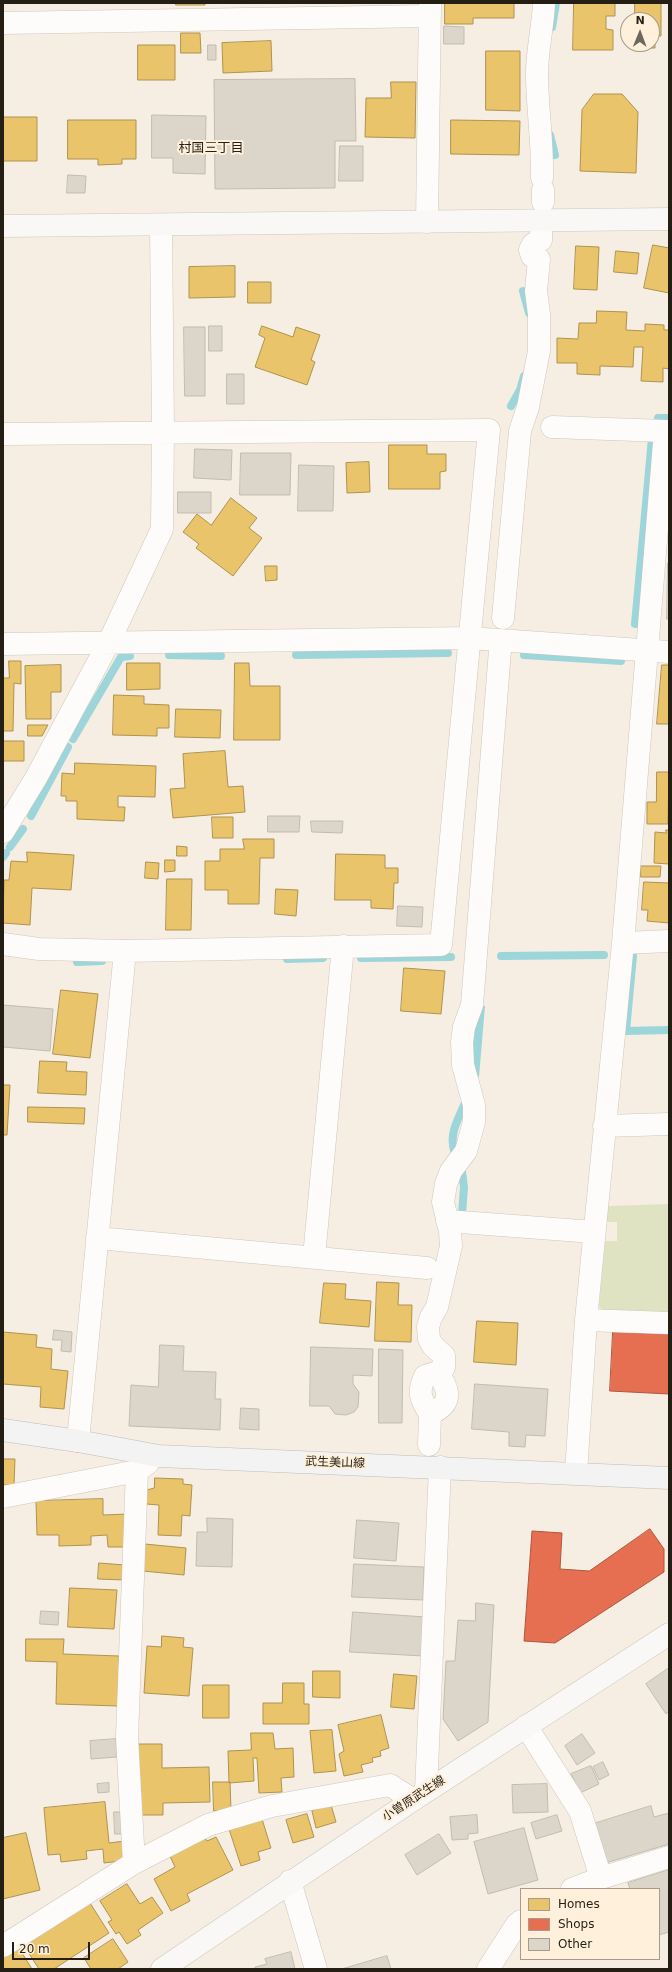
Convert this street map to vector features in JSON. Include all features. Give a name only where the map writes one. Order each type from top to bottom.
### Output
[{"type":"main road","name":"武生美山線","points":[[3,1430],[78,1441],[159,1456],[669,1478]]},
{"type":"street","points":[[542,190],[542,157],[537,72],[539,38],[544,3]]},
{"type":"street","points":[[3,23],[430,10],[427,222]]},
{"type":"street","points":[[3,226],[669,219]]},
{"type":"street","points":[[3,832],[36,778],[109,642],[162,529],[163,431],[161,225]]},
{"type":"street","points":[[503,618],[520,430],[528,407],[539,351],[539,314],[536,291],[540,244]]},
{"type":"street","points":[[552,427],[667,431],[623,942],[586,1320],[576,1473]]},
{"type":"street","points":[[3,434],[163,431],[489,430],[441,945],[125,951],[40,949],[3,944]]},
{"type":"street","points":[[3,644],[470,638],[669,652]]},
{"type":"street","points":[[429,1445],[430,1414],[442,1409],[448,1396],[446,1387],[438,1372],[444,1367],[444,1356],[433,1346],[429,1339],[428,1328],[431,1317],[437,1307],[451,1246],[444,1202],[446,1184],[451,1171],[466,1151],[474,1122],[474,1105],[463,1065],[462,1042],[464,1027],[472,1005],[500,650]]},
{"type":"street","points":[[623,942],[669,941]]},
{"type":"street","points":[[314,1257],[343,946]]},
{"type":"street","points":[[78,1441],[125,951]]},
{"type":"street","points":[[604,1126],[669,1124]]},
{"type":"street","points":[[447,1221],[594,1232]]},
{"type":"street","points":[[97,1238],[427,1268]]},
{"type":"street","points":[[586,1320],[669,1323]]},
{"type":"street","points":[[3,1497],[137,1470],[159,1456]]},
{"type":"street","points":[[3,1946],[134,1863],[208,1825],[272,1806],[390,1785],[420,1795],[440,1467]]},
{"type":"street","points":[[134,1863],[127,1737],[137,1470]]},
{"type":"street","name":"小曽原武生線","points":[[162,1969],[290,1881],[420,1795],[669,1634]]},
{"type":"street","points":[[526,1726],[580,1811],[601,1878]]},
{"type":"street","points":[[575,1888],[601,1878],[669,1857]]},
{"type":"street","points":[[290,1881],[316,1969]]},
{"type":"street","points":[[488,1969],[517,1924],[520,1922]]},
{"type":"green space","points":[[669,1204],[669,1313],[604,1312],[599,1306],[605,1241],[617,1241],[617,1222],[606,1222],[608,1206]]},
{"type":"water","points":[[483,1006],[485,1006],[479,1077],[475,1074],[472,1056],[472,1031],[474,1022]]},
{"type":"building: Homes","points":[[176,3],[205,3],[205,5],[176,5]]},
{"type":"building: Homes","points":[[445,3],[514,3],[514,18],[473,18],[473,24],[445,24]]},
{"type":"building: Homes","points":[[574,3],[615,3],[615,16],[606,16],[606,29],[613,30],[613,50],[573,50]]},
{"type":"building: Homes","points":[[635,3],[661,3],[661,36],[660,12],[635,12]]},
{"type":"building: Homes","points":[[181,33],[200,33],[201,53],[181,53]]},
{"type":"building: Homes","points":[[271,41],[272,71],[223,73],[222,43]]},
{"type":"building: Homes","points":[[138,45],[175,45],[175,80],[138,80]]},
{"type":"building: Homes","points":[[486,51],[520,51],[520,111],[486,110]]},
{"type":"building: Homes","points":[[391,82],[416,82],[415,138],[365,137],[366,98],[391,98]]},
{"type":"building: Homes","points":[[594,94],[622,94],[638,112],[636,173],[580,171],[582,110]]},
{"type":"building: Homes","points":[[3,117],[37,117],[37,161],[3,161]]},
{"type":"building: Homes","points":[[68,120],[136,120],[136,159],[122,159],[122,164],[98,165],[98,159],[68,159]]},
{"type":"building: Homes","points":[[451,120],[520,121],[519,155],[451,154]]},
{"type":"building: Homes","points":[[653,245],[669,248],[669,293],[644,288]]},
{"type":"building: Homes","points":[[576,246],[599,247],[597,290],[574,289]]},
{"type":"building: Homes","points":[[616,251],[639,253],[637,274],[614,272]]},
{"type":"building: Homes","points":[[235,266],[235,297],[189,298],[189,267]]},
{"type":"building: Homes","points":[[248,282],[271,282],[271,303],[248,303]]},
{"type":"building: Homes","points":[[597,311],[627,312],[626,330],[645,331],[645,324],[664,325],[664,330],[669,330],[669,369],[663,368],[663,382],[641,381],[643,347],[634,347],[633,367],[600,366],[600,375],[577,374],[577,363],[557,363],[557,338],[578,339],[579,323],[596,323]]},
{"type":"building: Homes","points":[[262,326],[293,337],[296,327],[320,335],[311,360],[315,362],[307,385],[255,367],[265,338],[259,335]]},
{"type":"building: Homes","points":[[389,445],[427,445],[427,454],[446,454],[446,471],[440,472],[440,489],[389,489]]},
{"type":"building: Homes","points":[[369,462],[370,492],[347,493],[346,463]]},
{"type":"building: Homes","points":[[231,498],[257,518],[249,528],[262,538],[233,576],[196,548],[199,544],[183,532],[197,514],[211,525]]},
{"type":"building: Homes","points":[[265,566],[277,566],[277,580],[266,581]]},
{"type":"building: Homes","points":[[9,661],[21,661],[21,684],[14,683],[13,731],[3,731],[3,678],[9,678]]},
{"type":"building: Homes","points":[[127,663],[160,663],[160,689],[127,690]]},
{"type":"building: Homes","points":[[235,663],[249,663],[250,686],[280,686],[280,740],[234,740]]},
{"type":"building: Homes","points":[[61,665],[61,692],[51,692],[51,719],[26,719],[25,666]]},
{"type":"building: Homes","points":[[662,665],[669,665],[669,724],[657,724]]},
{"type":"building: Homes","points":[[114,695],[144,696],[144,704],[169,705],[169,728],[157,728],[157,736],[113,735]]},
{"type":"building: Homes","points":[[176,709],[221,710],[220,738],[175,737]]},
{"type":"building: Homes","points":[[28,725],[48,725],[42,736],[28,736]]},
{"type":"building: Homes","points":[[3,741],[24,741],[24,761],[3,761]]},
{"type":"building: Homes","points":[[225,751],[228,787],[243,786],[245,812],[173,818],[170,789],[185,788],[183,754]]},
{"type":"building: Homes","points":[[75,763],[156,766],[155,797],[118,796],[118,807],[125,807],[124,821],[77,819],[77,801],[66,801],[66,796],[61,796],[62,773],[74,774]]},
{"type":"building: Homes","points":[[657,772],[669,772],[668,824],[647,824],[647,802],[656,802]]},
{"type":"building: Homes","points":[[212,817],[233,817],[233,838],[213,838]]},
{"type":"building: Homes","points":[[666,830],[669,830],[669,864],[654,863],[655,832],[666,833]]},
{"type":"building: Homes","points":[[243,839],[274,839],[274,858],[260,858],[259,904],[228,904],[228,890],[205,890],[205,861],[220,861],[220,849],[244,849]]},
{"type":"building: Homes","points":[[177,846],[187,847],[187,856],[177,856]]},
{"type":"building: Homes","points":[[27,852],[74,855],[71,890],[32,888],[30,925],[3,923],[4,880],[9,880],[11,861],[27,862]]},
{"type":"building: Homes","points":[[336,854],[385,855],[385,868],[398,868],[398,883],[394,883],[393,909],[371,908],[371,900],[335,900]]},
{"type":"building: Homes","points":[[165,860],[175,860],[175,871],[165,872]]},
{"type":"building: Homes","points":[[146,862],[159,863],[158,879],[145,878]]},
{"type":"building: Homes","points":[[641,866],[661,866],[660,877],[641,877]]},
{"type":"building: Homes","points":[[167,879],[192,879],[191,930],[166,930]]},
{"type":"building: Homes","points":[[644,882],[669,883],[669,923],[647,921],[648,910],[642,910]]},
{"type":"building: Homes","points":[[276,889],[298,890],[296,916],[275,914]]},
{"type":"building: Homes","points":[[404,968],[445,971],[441,1014],[401,1011]]},
{"type":"building: Homes","points":[[61,990],[98,994],[90,1058],[53,1054]]},
{"type":"building: Homes","points":[[40,1061],[67,1062],[66,1071],[87,1072],[86,1095],[38,1093]]},
{"type":"building: Homes","points":[[3,1085],[10,1085],[7,1135],[3,1135]]},
{"type":"building: Homes","points":[[28,1107],[85,1108],[84,1124],[28,1122]]},
{"type":"building: Homes","points":[[377,1282],[399,1283],[398,1305],[412,1305],[411,1342],[375,1341]]},
{"type":"building: Homes","points":[[324,1283],[346,1284],[345,1299],[371,1301],[369,1327],[320,1323]]},
{"type":"building: Homes","points":[[477,1321],[518,1323],[516,1365],[474,1362]]},
{"type":"building: Homes","points":[[3,1332],[37,1335],[36,1347],[52,1349],[51,1369],[68,1371],[64,1409],[40,1407],[41,1387],[3,1384]]},
{"type":"building: Homes","points":[[3,1459],[15,1459],[14,1485],[3,1485]]},
{"type":"building: Homes","points":[[155,1478],[183,1479],[183,1484],[192,1485],[190,1516],[182,1515],[181,1536],[158,1535],[159,1505],[146,1504],[147,1490],[154,1488]]},
{"type":"building: Homes","points":[[103,1499],[103,1515],[128,1514],[129,1547],[108,1547],[107,1535],[91,1536],[91,1545],[59,1546],[59,1535],[37,1535],[36,1501]]},
{"type":"building: Homes","points":[[145,1544],[186,1548],[184,1575],[143,1571]]},
{"type":"building: Homes","points":[[99,1563],[125,1565],[125,1580],[98,1579]]},
{"type":"building: Homes","points":[[70,1588],[117,1590],[114,1629],[68,1627]]},
{"type":"building: Homes","points":[[162,1636],[184,1638],[183,1647],[193,1648],[189,1696],[144,1693],[147,1646],[161,1647]]},
{"type":"building: Homes","points":[[26,1639],[64,1639],[63,1654],[119,1656],[118,1706],[56,1704],[57,1662],[26,1661]]},
{"type":"building: Homes","points":[[313,1671],[340,1671],[340,1698],[313,1697]]},
{"type":"building: Homes","points":[[394,1674],[417,1676],[414,1709],[391,1707]]},
{"type":"building: Homes","points":[[283,1683],[304,1683],[304,1704],[309,1704],[309,1724],[263,1724],[263,1703],[282,1703]]},
{"type":"building: Homes","points":[[203,1685],[229,1685],[229,1718],[203,1718]]},
{"type":"building: Homes","points":[[381,1715],[389,1748],[380,1751],[381,1756],[372,1758],[373,1762],[361,1765],[363,1772],[344,1776],[339,1754],[344,1751],[338,1725]]},
{"type":"building: Homes","points":[[332,1730],[336,1771],[314,1773],[310,1731]]},
{"type":"building: Homes","points":[[251,1733],[273,1733],[275,1749],[293,1748],[294,1777],[281,1778],[282,1792],[259,1793],[257,1758],[253,1758],[254,1781],[229,1783],[228,1751],[251,1750]]},
{"type":"building: Homes","points":[[136,1744],[162,1744],[162,1768],[209,1767],[210,1802],[163,1803],[163,1815],[137,1815]]},
{"type":"building: Homes","points":[[213,1782],[230,1782],[231,1810],[214,1811]]},
{"type":"building: Homes","points":[[105,1802],[109,1843],[125,1841],[128,1860],[104,1863],[103,1849],[86,1851],[87,1859],[61,1862],[60,1854],[48,1855],[44,1808]]},
{"type":"building: Homes","points":[[331,1805],[336,1822],[316,1828],[312,1811]]},
{"type":"building: Homes","points":[[307,1814],[314,1837],[293,1843],[286,1820]]},
{"type":"building: Homes","points":[[262,1819],[271,1848],[258,1852],[260,1860],[241,1866],[229,1829]]},
{"type":"building: Homes","points":[[26,1833],[40,1890],[3,1899],[3,1838]]},
{"type":"building: Homes","points":[[204,1836],[207,1841],[216,1837],[233,1870],[187,1894],[190,1901],[171,1911],[154,1879],[175,1867],[169,1854]]},
{"type":"building: Homes","points":[[127,1884],[140,1904],[152,1897],[163,1913],[138,1930],[141,1935],[127,1944],[119,1932],[116,1934],[108,1922],[112,1920],[100,1901]]},
{"type":"building: Homes","points":[[90,1903],[109,1933],[54,1969],[39,1969],[24,1946]]},
{"type":"building: Homes","points":[[113,1939],[128,1962],[118,1969],[91,1969],[84,1958]]},
{"type":"building: Homes","points":[[19,1948],[32,1969],[3,1969],[3,1958]]},
{"type":"building: Shops","points":[[613,1332],[669,1334],[669,1394],[610,1391]]},
{"type":"building: Shops","points":[[650,1529],[664,1549],[664,1572],[555,1643],[524,1641],[532,1531],[562,1533],[560,1569],[589,1571]]},
{"type":"building: Other","points":[[444,26],[464,27],[464,44],[444,44]]},
{"type":"building: Other","points":[[208,45],[216,45],[216,60],[208,60]]},
{"type":"building: Other","points":[[355,79],[356,141],[335,141],[335,188],[215,189],[214,80]]},
{"type":"building: Other","points":[[152,115],[206,116],[205,174],[173,173],[173,158],[152,158]]},
{"type":"building: Other","points":[[340,146],[363,146],[363,181],[339,181]]},
{"type":"building: Other","points":[[68,175],[86,176],[85,193],[67,193]]},
{"type":"building: Other","points":[[209,326],[222,326],[222,351],[209,351]]},
{"type":"building: Other","points":[[184,327],[205,327],[205,396],[185,396]]},
{"type":"building: Other","points":[[227,374],[244,374],[244,404],[227,404]]},
{"type":"building: Other","points":[[195,449],[232,450],[231,480],[194,478]]},
{"type":"building: Other","points":[[241,453],[291,453],[290,495],[240,495]]},
{"type":"building: Other","points":[[299,465],[334,466],[333,511],[298,511]]},
{"type":"building: Other","points":[[178,492],[211,492],[211,513],[178,513]]},
{"type":"building: Other","points":[[668,563],[669,619],[667,619]]},
{"type":"building: Other","points":[[268,816],[300,816],[299,832],[268,832]]},
{"type":"building: Other","points":[[311,821],[343,821],[342,833],[312,832]]},
{"type":"building: Other","points":[[398,906],[423,907],[422,927],[397,926]]},
{"type":"building: Other","points":[[3,1005],[53,1009],[50,1051],[3,1047]]},
{"type":"building: Other","points":[[54,1330],[72,1332],[71,1352],[61,1351],[62,1340],[53,1340]]},
{"type":"building: Other","points":[[160,1345],[184,1346],[183,1371],[216,1372],[215,1399],[221,1399],[220,1430],[129,1426],[131,1385],[158,1387]]},
{"type":"building: Other","points":[[311,1347],[373,1349],[372,1376],[353,1375],[353,1384],[359,1392],[358,1407],[354,1412],[346,1415],[335,1414],[329,1406],[310,1406]]},
{"type":"building: Other","points":[[379,1349],[403,1350],[402,1423],[379,1423]]},
{"type":"building: Other","points":[[475,1384],[548,1389],[545,1436],[526,1435],[525,1447],[509,1446],[509,1432],[472,1429]]},
{"type":"building: Other","points":[[241,1408],[259,1409],[259,1430],[240,1429]]},
{"type":"building: Other","points":[[207,1518],[233,1519],[232,1567],[196,1566],[197,1532],[207,1532]]},
{"type":"building: Other","points":[[357,1520],[399,1523],[396,1561],[354,1558]]},
{"type":"building: Other","points":[[354,1564],[424,1567],[423,1600],[352,1597]]},
{"type":"building: Other","points":[[476,1603],[494,1605],[488,1722],[458,1741],[443,1719],[446,1661],[455,1661],[458,1620],[475,1621]]},
{"type":"building: Other","points":[[41,1611],[59,1612],[58,1625],[40,1624]]},
{"type":"building: Other","points":[[353,1612],[425,1617],[423,1656],[350,1652]]},
{"type":"building: Other","points":[[669,1668],[669,1711],[666,1714],[646,1684]]},
{"type":"building: Other","points":[[582,1734],[595,1753],[577,1765],[565,1746]]},
{"type":"building: Other","points":[[116,1739],[117,1757],[91,1759],[90,1741]]},
{"type":"building: Other","points":[[603,1762],[609,1775],[599,1780],[593,1767]]},
{"type":"building: Other","points":[[591,1766],[599,1784],[580,1793],[571,1774]]},
{"type":"building: Other","points":[[109,1783],[109,1792],[98,1793],[97,1784]]},
{"type":"building: Other","points":[[547,1784],[548,1812],[513,1813],[512,1785]]},
{"type":"building: Other","points":[[651,1806],[654,1817],[669,1813],[669,1844],[599,1865],[587,1826]]},
{"type":"building: Other","points":[[114,1812],[125,1812],[126,1834],[115,1834]]},
{"type":"building: Other","points":[[477,1815],[478,1833],[468,1834],[468,1839],[452,1840],[450,1817]]},
{"type":"building: Other","points":[[557,1815],[562,1831],[536,1839],[531,1823]]},
{"type":"building: Other","points":[[524,1828],[538,1880],[488,1894],[474,1842]]},
{"type":"building: Other","points":[[439,1834],[451,1853],[417,1875],[405,1855]]},
{"type":"building: Other","points":[[669,1870],[669,1932],[660,1935],[660,1888],[630,1888],[628,1883]]},
{"type":"building: Other","points":[[291,1952],[295,1969],[255,1969],[255,1967],[267,1964],[265,1959]]},
{"type":"building: Other","points":[[387,1956],[391,1969],[342,1969]]},
{"type":"waterway","points":[[552,27],[556,3]]},
{"type":"waterway","points":[[550,135],[555,155]]},
{"type":"waterway","points":[[523,291],[529,313]]},
{"type":"waterway","points":[[511,406],[520,390],[524,376]]},
{"type":"waterway","points":[[658,418],[669,418]]},
{"type":"waterway","points":[[635,624],[652,438]]},
{"type":"waterway","points":[[296,655],[448,653]]},
{"type":"waterway","points":[[169,655],[221,656]]},
{"type":"waterway","points":[[524,655],[621,661]]},
{"type":"waterway","points":[[73,739],[121,657],[130,656]]},
{"type":"waterway","points":[[31,816],[68,747]]},
{"type":"waterway","points":[[10,847],[23,829]]},
{"type":"waterway","points":[[3,857],[6,853]]},
{"type":"waterway","points":[[501,956],[604,955]]},
{"type":"waterway","points":[[633,956],[626,1031],[669,1030]]},
{"type":"waterway","points":[[361,958],[451,957]]},
{"type":"waterway","points":[[287,959],[323,958]]},
{"type":"waterway","points":[[77,962],[102,961]]},
{"type":"waterway","points":[[455,1154],[453,1147],[453,1134],[465,1103]]},
{"type":"waterway","points":[[461,1164],[464,1187],[462,1214]]},
{"type":"district","name":"村国三丁目","points":[[211,149]]}]
